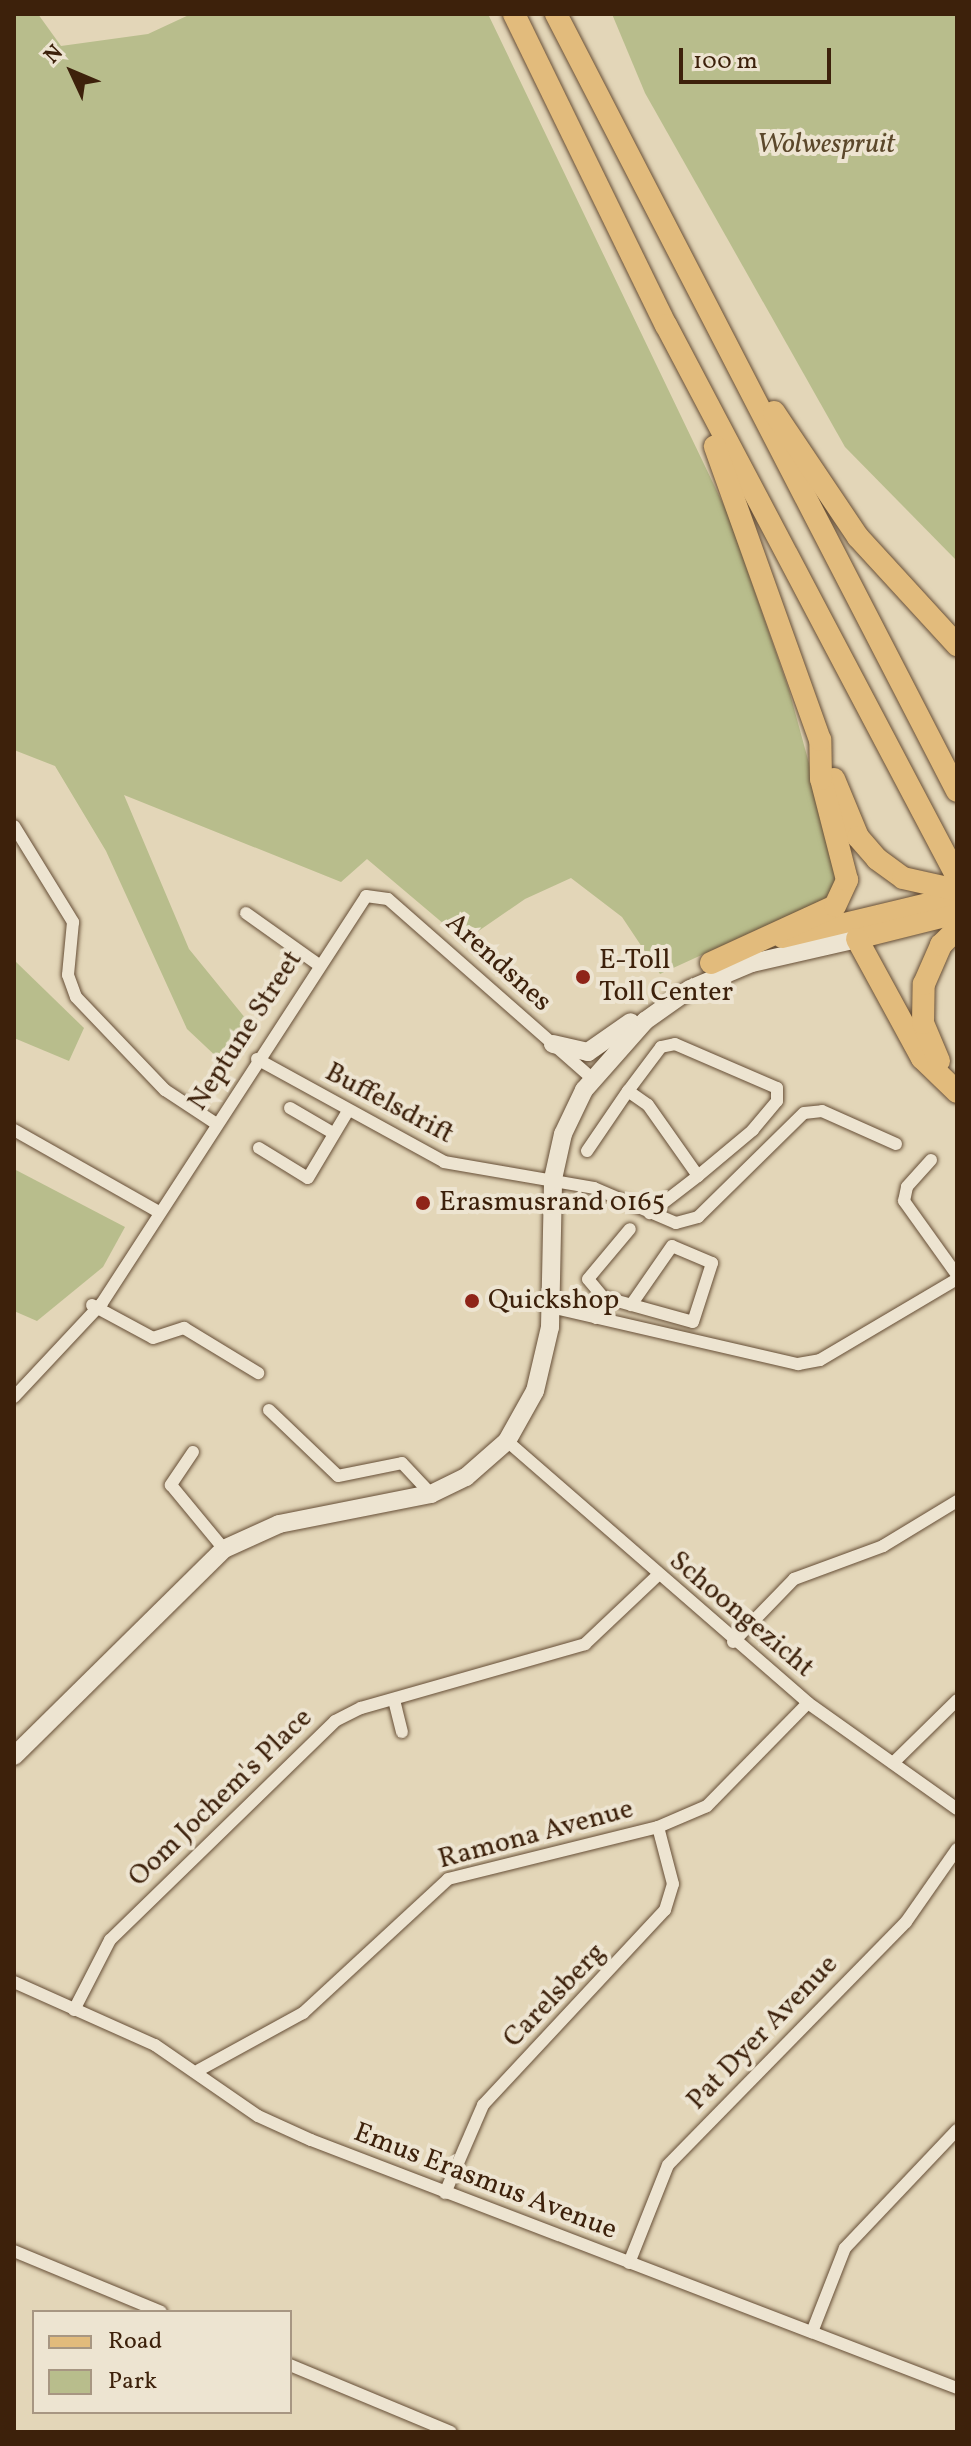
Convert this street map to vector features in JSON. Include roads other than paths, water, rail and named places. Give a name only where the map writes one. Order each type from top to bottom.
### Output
[{"type":"highway","points":[[514,14],[666,325],[957,877]]},
{"type":"highway","points":[[556,14],[699,297],[957,791]]},
{"type":"highway","points":[[699,297],[858,537],[957,645]]},
{"type":"highway","points":[[666,325],[743,515],[820,740],[858,837],[917,905],[955,907],[924,984],[923,1023],[934,1055],[957,1084]]},
{"type":"highway","points":[[711,963],[823,913],[844,894],[846,870],[817,757],[820,740]]},
{"type":"highway","points":[[855,929],[922,1058],[957,1092]]},
{"type":"main road","points":[[588,1076],[645,1021],[690,989],[752,963],[917,905],[955,907]]},
{"type":"main road","points":[[553,1044],[588,1052],[711,963],[855,929]]},
{"type":"main road","points":[[14,1756],[224,1549],[279,1524],[431,1494],[466,1477],[507,1441],[535,1391],[544,1346],[550,1179],[560,1111],[644,1011]]},
{"type":"street","points":[[14,826],[73,922],[68,975],[76,997],[165,1090],[215,1123]]},
{"type":"street","name":"Neptune Street","points":[[16,1390],[95,1307],[366,896]]},
{"type":"street","name":"Arendsnes","points":[[366,896],[388,899],[588,1076]]},
{"type":"street","points":[[246,913],[319,965]]},
{"type":"street","points":[[587,1151],[661,1047],[675,1044],[777,1088],[777,1101],[753,1130],[650,1213]]},
{"type":"street","name":"Buffelsdrift","points":[[257,1059],[444,1162],[594,1188],[676,1223],[692,1221],[804,1113],[822,1111],[896,1144]]},
{"type":"street","points":[[628,1091],[648,1105],[698,1176]]},
{"type":"street","points":[[290,1108],[333,1133]]},
{"type":"street","points":[[259,1148],[308,1178],[348,1111]]},
{"type":"street","points":[[14,1130],[158,1211]]},
{"type":"street","points":[[547,1306],[782,1363],[808,1363],[957,1277],[904,1201],[907,1187],[931,1160]]},
{"type":"street","points":[[630,1229],[588,1279],[603,1297],[631,1305],[693,1322],[712,1263],[672,1246],[631,1305]]},
{"type":"street","points":[[596,1318],[603,1297]]},
{"type":"street","points":[[95,1307],[153,1338],[184,1328],[258,1373]]},
{"type":"street","points":[[269,1410],[338,1476],[402,1463],[431,1494]]},
{"type":"street","name":"Schoongezicht","points":[[507,1441],[733,1642],[808,1703],[957,1809]]},
{"type":"street","points":[[193,1452],[171,1485],[224,1549]]},
{"type":"street","points":[[733,1642],[794,1579],[883,1546],[957,1501]]},
{"type":"street","name":"Oom Jochem's Place","points":[[74,2010],[110,1940],[317,1736],[344,1715],[585,1644],[657,1576]]},
{"type":"street","points":[[394,1700],[402,1732]]},
{"type":"street","points":[[893,1763],[957,1700]]},
{"type":"street","name":"Ramona Avenue","points":[[199,2070],[303,2013],[448,1879],[658,1827],[720,1797],[808,1703]]},
{"type":"street","name":"Carelsberg","points":[[445,2193],[483,2105],[665,1910],[673,1884],[658,1827]]},
{"type":"street","name":"Pat Dyer Avenue","points":[[629,2263],[668,2165],[906,1922],[957,1849]]},
{"type":"street","name":"Emus Erasmus Avenue","points":[[14,1982],[199,2070],[258,2116],[445,2193],[957,2388]]},
{"type":"street","points":[[812,2332],[845,2248],[957,2130]]},
{"type":"street","points":[[14,2251],[156,2310]]},
{"type":"street","points":[[292,2366],[451,2432]]},
{"type":"place","name":"E-Toll Toll Center","points":[[583,977]]},
{"type":"place","name":"Erasmusrand 0165","points":[[423,1203]]},
{"type":"place","name":"Quickshop","points":[[472,1301]]},
{"type":"park label","name":"Wolwespruit","points":[[826,145]]}]
